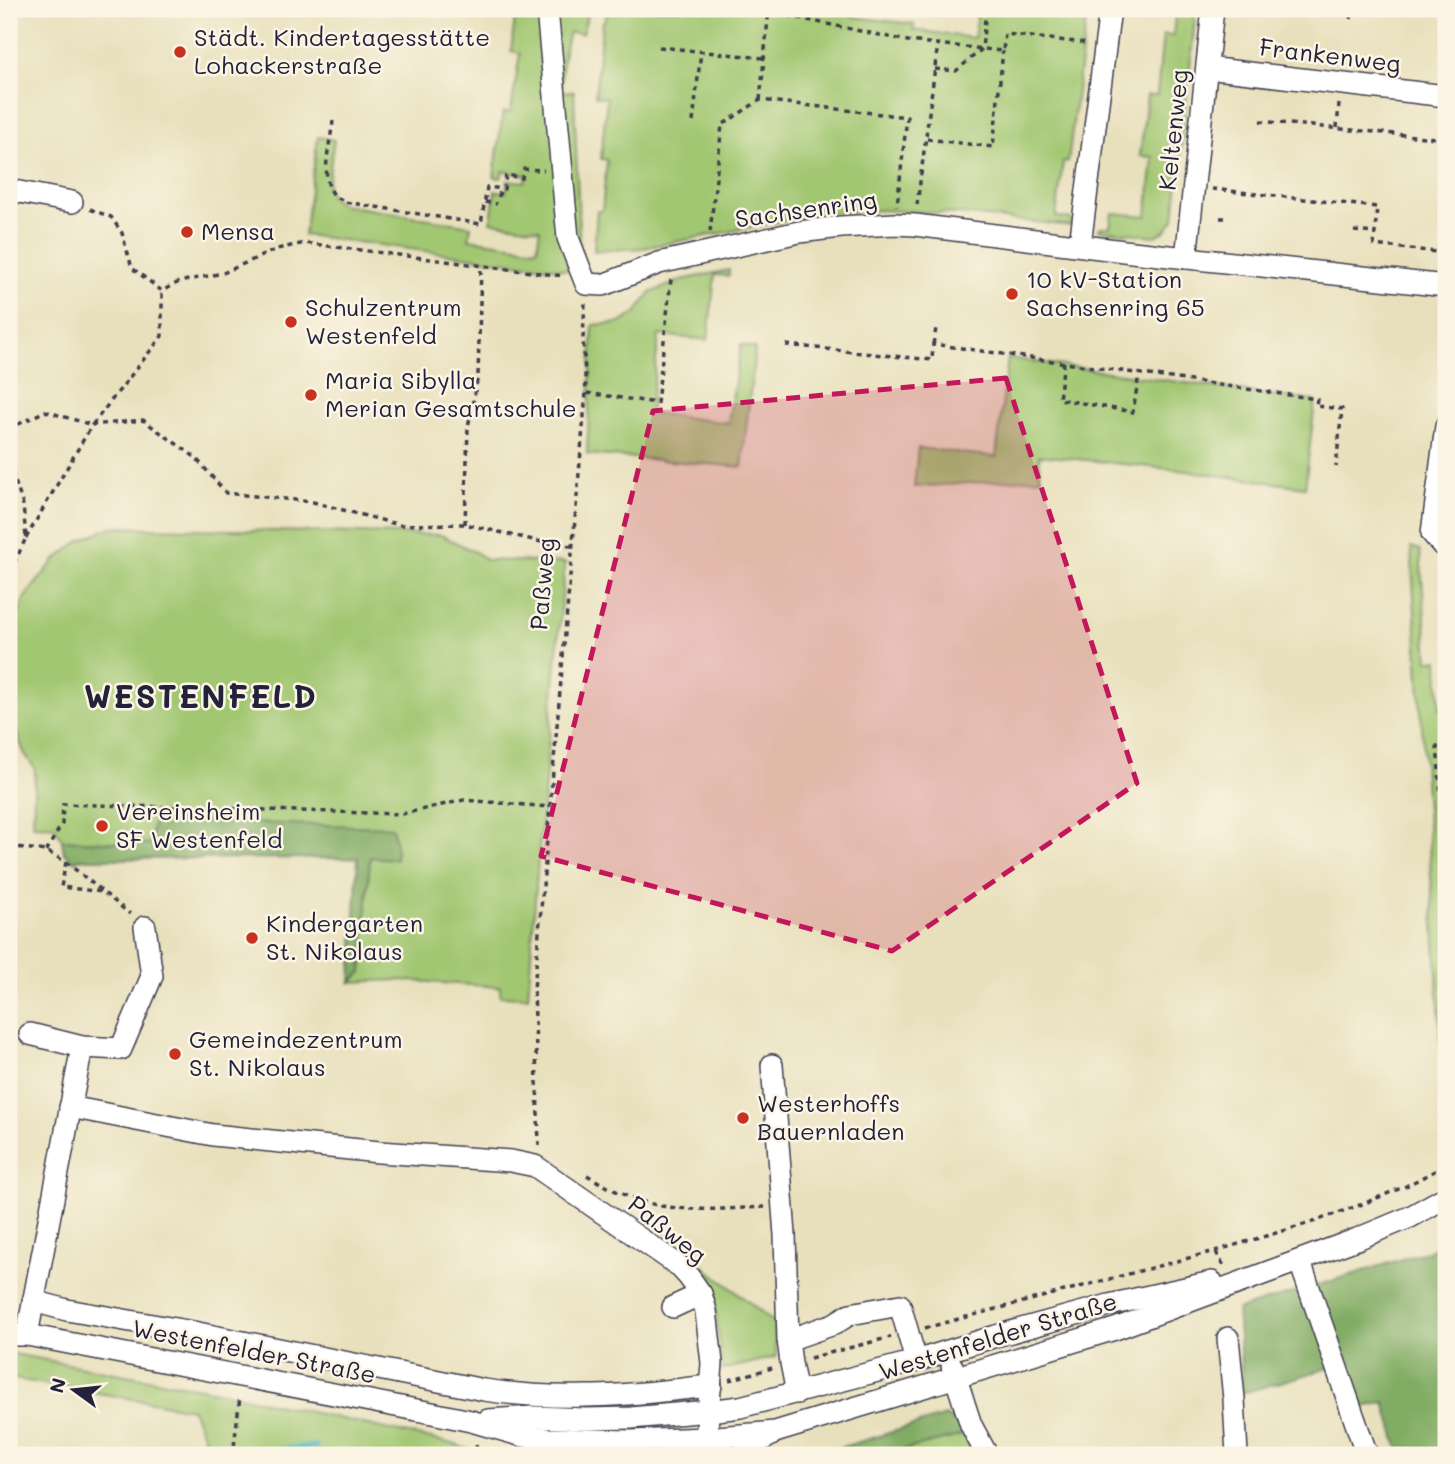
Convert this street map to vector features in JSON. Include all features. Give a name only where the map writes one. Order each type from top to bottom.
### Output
[{"type":"street","points":[[547,9],[568,238],[594,284]]},
{"type":"street","points":[[1080,245],[1110,9]]},
{"type":"street","name":"Keltenweg","points":[[1186,258],[1213,9]]},
{"type":"street","name":"Frankenweg","points":[[1207,68],[1446,96]]},
{"type":"street","points":[[9,190],[72,202]]},
{"type":"street","name":"Sachsenring","points":[[594,284],[659,263],[799,232],[905,224],[1446,286]]},
{"type":"street","points":[[1446,425],[1432,533],[1446,546]]},
{"type":"street","points":[[30,1034],[82,1047],[121,1048],[152,976],[145,927]]},
{"type":"street","name":"Westenfelder Straße","points":[[82,1047],[33,1301],[15,1333],[471,1421],[523,1436],[547,1439],[631,1441],[706,1447],[775,1432],[1115,1329],[1300,1262],[1410,1217],[1446,1198]]},
{"type":"street","points":[[772,1065],[783,1206],[788,1339],[797,1393]]},
{"type":"street","name":"Paßweg","points":[[70,1107],[213,1135],[379,1152],[511,1161],[535,1166],[678,1265],[689,1277],[701,1294],[706,1311],[712,1363],[709,1411]]},
{"type":"street","points":[[1300,1262],[1367,1455]]},
{"type":"street","name":"Westenfelder Straße","points":[[471,1421],[533,1417],[631,1418],[740,1407],[1109,1306],[1300,1262]]},
{"type":"street","points":[[673,1307],[701,1294]]},
{"type":"street","points":[[33,1301],[67,1310],[512,1394],[586,1396],[711,1386]]},
{"type":"street","points":[[788,1339],[834,1324],[850,1314],[900,1305],[916,1361]]},
{"type":"street","points":[[1228,1338],[1237,1455]]},
{"type":"street","points":[[948,1352],[971,1425],[986,1455]]},
{"type":"street","points":[[706,1447],[709,1411]]},
{"type":"street","points":[[681,1447],[709,1411]]},
{"type":"street","points":[[742,1455],[775,1432]]},
{"type":"path","points":[[760,100],[769,9]]},
{"type":"path","points":[[784,9],[784,15],[908,41],[1003,51]]},
{"type":"path","points":[[935,69],[956,71],[982,49],[986,9]]},
{"type":"path","points":[[1351,19],[1352,9]]},
{"type":"path","points":[[1425,9],[1446,11]]},
{"type":"path","points":[[926,139],[993,146],[1005,34],[1105,45]]},
{"type":"path","points":[[905,224],[926,139],[938,44]]},
{"type":"path","points":[[659,47],[764,58]]},
{"type":"path","points":[[693,122],[701,51]]},
{"type":"path","points":[[708,252],[722,125],[760,100],[907,117],[905,224]]},
{"type":"path","points":[[333,121],[326,174],[333,195],[345,202],[481,224],[487,187],[500,189]]},
{"type":"path","points":[[1260,121],[1446,139]]},
{"type":"path","points":[[499,197],[506,175],[522,178],[524,169],[562,171]]},
{"type":"path","points":[[1194,187],[1377,207],[1374,245],[1446,253]]},
{"type":"path","points":[[72,202],[111,217],[122,233],[132,268],[162,291]]},
{"type":"path","points":[[485,202],[497,204]]},
{"type":"path","points":[[1220,218],[1227,218]]},
{"type":"path","points":[[1354,231],[1375,233]]},
{"type":"path","points":[[162,291],[179,282],[223,273],[277,249],[305,243],[564,276],[594,284]]},
{"type":"path","points":[[586,393],[657,403],[673,260]]},
{"type":"path","points":[[466,524],[468,426],[478,376],[481,266]]},
{"type":"path","name":"Paßweg","points":[[535,1166],[539,1150],[534,989],[586,393],[583,338],[594,284]]},
{"type":"path","points":[[9,574],[26,538],[92,425],[162,336],[162,291]]},
{"type":"path","points":[[786,345],[932,360],[936,328]]},
{"type":"path","points":[[933,344],[1317,399],[1317,406],[1342,409],[1336,467]]},
{"type":"path","points":[[1064,362],[1059,399],[1133,412],[1139,374]]},
{"type":"path","points":[[9,429],[45,411],[92,425],[143,420],[195,457],[226,493],[313,502],[400,525],[466,524],[546,543],[572,546]]},
{"type":"path","points":[[9,463],[23,505],[26,538]]},
{"type":"path","points":[[1446,740],[1437,746],[1446,858]]},
{"type":"path","points":[[46,851],[62,824],[63,804],[402,814],[464,800],[550,807]]},
{"type":"path","points":[[9,846],[46,851],[66,862],[145,927]]},
{"type":"path","points":[[66,862],[61,887],[103,892]]},
{"type":"path","points":[[743,1376],[1215,1251],[1310,1223],[1406,1186],[1446,1165]]},
{"type":"path","points":[[578,1169],[641,1201],[695,1209],[783,1206]]},
{"type":"path","points":[[233,1455],[243,1376]]},
{"type":"highlighted area","points":[[1006,378],[1137,783],[892,951],[541,856],[653,411]]},
{"type":"green space","points":[[516,9],[589,9],[582,34],[569,32],[562,68],[561,91],[574,92],[580,254],[567,254],[568,270],[304,235],[318,137],[334,140],[327,188],[332,198],[344,205],[471,226],[469,239],[537,249],[540,229],[491,222],[495,191],[506,192],[508,180],[525,182],[527,175],[503,171],[501,178],[494,177],[503,112],[511,112],[520,53],[511,51]]},
{"type":"green space","points":[[612,9],[853,10],[853,17],[914,24],[913,30],[974,38],[978,9],[1042,9],[1087,13],[1068,162],[1063,162],[1056,217],[1071,219],[1071,226],[959,214],[880,210],[820,214],[643,248],[594,251],[597,211],[602,211],[607,160],[601,159],[607,98],[595,96],[602,25]]},
{"type":"green space","points":[[1176,9],[1196,9],[1174,219],[1165,231],[1155,236],[1099,230],[1100,227],[1110,227],[1112,213],[1147,216],[1153,157],[1140,156],[1147,95],[1157,95],[1163,35],[1173,36]]},
{"type":"green space","points":[[729,270],[729,276],[715,275],[708,340],[659,335],[650,413],[728,423],[741,345],[755,348],[742,467],[587,454],[593,325],[620,323],[636,313],[650,293],[682,280]]},
{"type":"green space","points":[[1008,358],[1315,401],[1305,487],[1039,455],[1041,478],[914,487],[918,448],[996,457]]},
{"type":"green space","points":[[111,527],[441,535],[486,560],[565,563],[528,997],[500,996],[500,987],[400,980],[351,982],[362,972],[370,857],[396,859],[396,845],[154,821],[150,844],[62,840],[55,826],[33,825],[35,769],[25,754],[9,710],[9,641],[13,625],[25,597],[54,561],[79,541]]},
{"type":"green space","points":[[1411,547],[1420,550],[1428,660],[1438,660],[1440,708],[1446,709],[1446,1124]]},
{"type":"green space","points":[[154,820],[392,827],[396,845],[395,859],[370,857],[362,972],[351,982],[358,858],[74,861],[64,853],[62,840],[150,844]]},
{"type":"green space","points":[[1446,1243],[1446,1455],[1400,1455],[1385,1402],[1360,1408],[1346,1363],[1243,1393],[1237,1310],[1422,1253]]},
{"type":"green space","points":[[692,1257],[774,1322],[776,1357],[722,1370],[714,1297]]},
{"type":"green space","points":[[9,1353],[217,1391],[453,1444],[485,1455],[212,1455],[192,1409],[9,1378]]},
{"type":"green space","points":[[945,1416],[959,1423],[963,1435],[882,1455],[816,1455]]},
{"type":"green space","points":[[963,1435],[973,1455],[882,1455]]},
{"type":"waterway","points":[[268,1455],[278,1450],[316,1446]]},
{"type":"place","name":"Städt. Kindertagesstätte Lohackerstraße","points":[[180,52]]},
{"type":"place","name":"Mensa","points":[[187,232]]},
{"type":"place","name":"10 kV-Station Sachsenring 65","points":[[1012,294]]},
{"type":"place","name":"Schulzentrum Westenfeld","points":[[291,322]]},
{"type":"place","name":"Maria Sibylla Merian Gesamtschule","points":[[311,395]]},
{"type":"place","name":"Vereinsheim SF Westenfeld","points":[[102,826]]},
{"type":"place","name":"Kindergarten St. Nikolaus","points":[[252,938]]},
{"type":"place","name":"Gemeindezentrum St. Nikolaus","points":[[175,1054]]},
{"type":"place","name":"Westerhoffs Bauernladen","points":[[743,1118]]},
{"type":"district","name":"WESTENFELD","points":[[201,697]]}]
